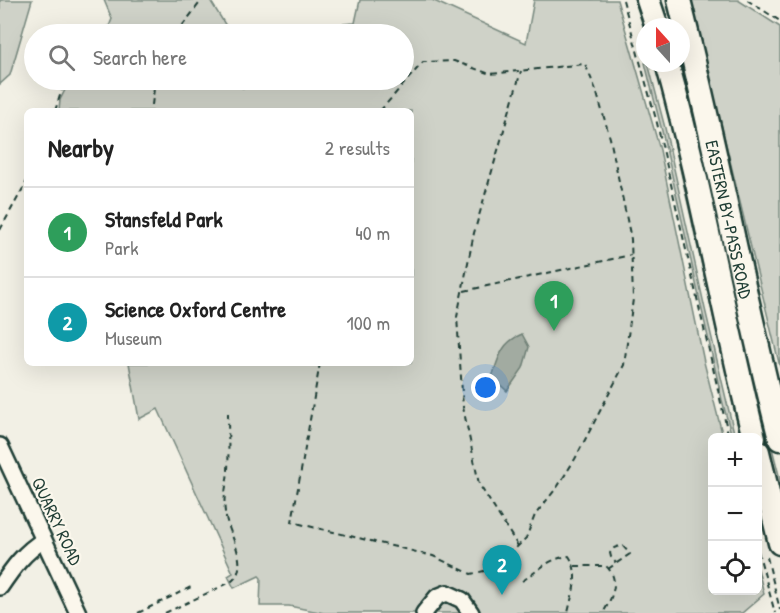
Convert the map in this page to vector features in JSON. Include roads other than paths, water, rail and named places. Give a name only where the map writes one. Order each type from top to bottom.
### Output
[{"type":"highway","points":[[648,0],[654,18]]},
{"type":"highway","name":"EASTERN BY-PASS ROAD","points":[[679,0],[706,105],[757,349],[780,439]]},
{"type":"highway","name":"EASTERN BY-PASS ROAD","points":[[669,72],[753,433]]},
{"type":"highway","points":[[762,478],[773,548]]},
{"type":"street","name":"QUARRY ROAD","points":[[0,446],[78,613]]},
{"type":"street","points":[[0,587],[28,549],[44,540]]},
{"type":"street","points":[[424,613],[437,597],[447,593],[462,600],[471,613]]},
{"type":"place","name":"Stansfeld Park","points":[[554,331]]},
{"type":"place","name":"Science Oxford Centre","points":[[502,595]]}]
